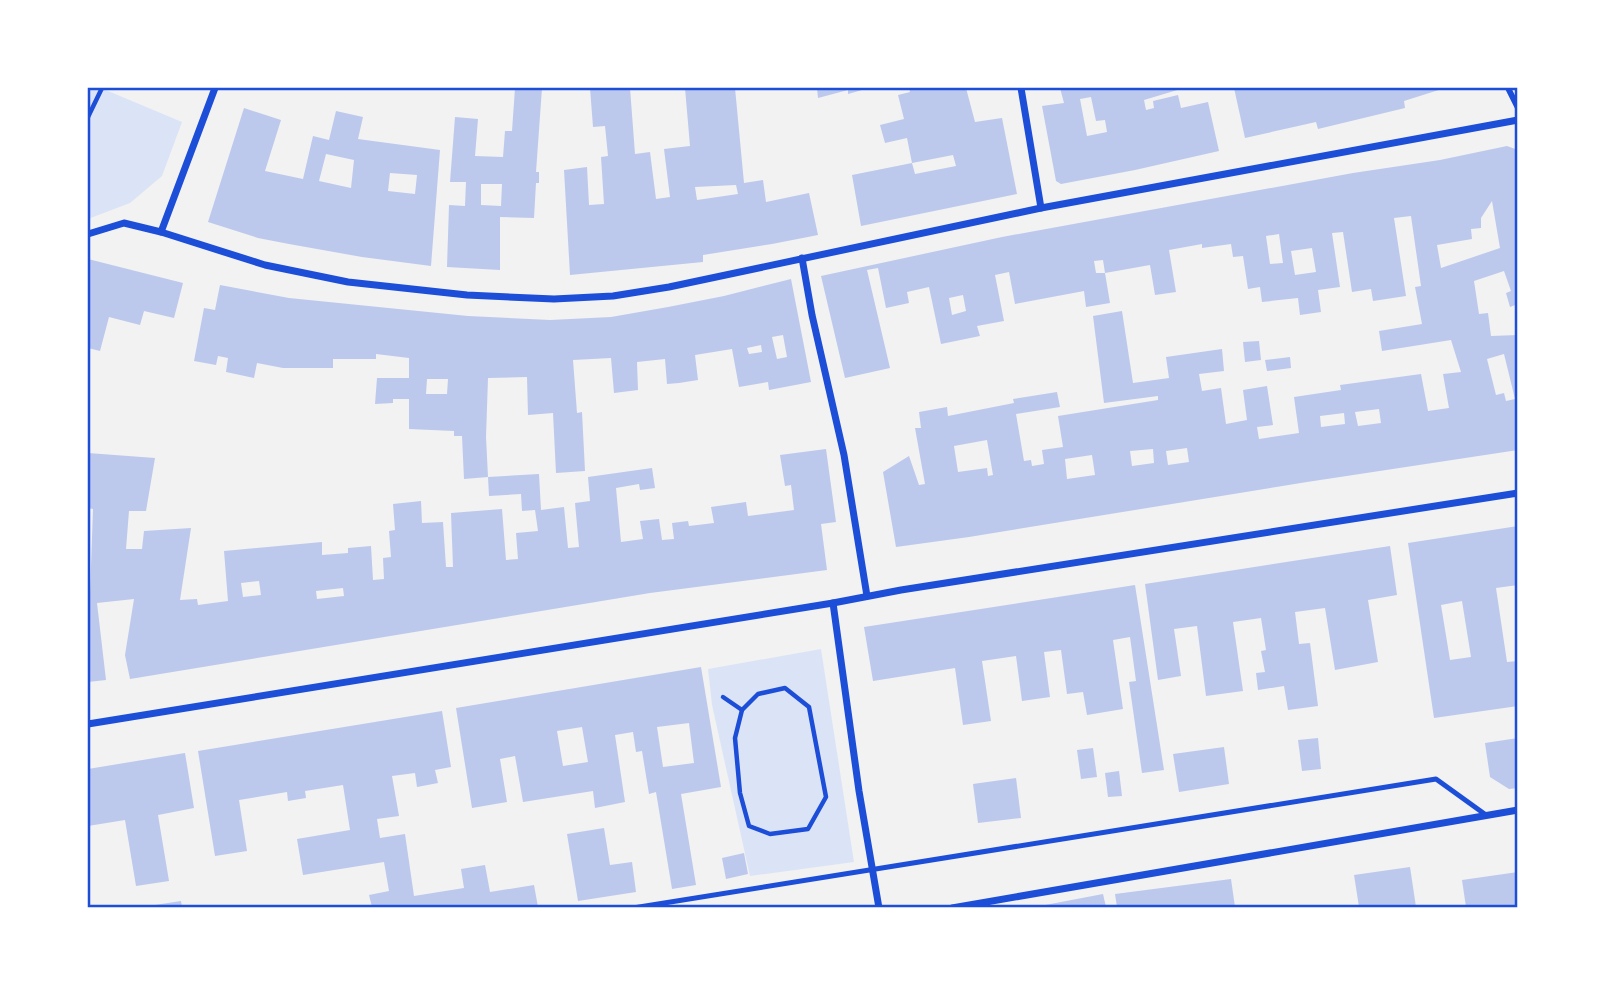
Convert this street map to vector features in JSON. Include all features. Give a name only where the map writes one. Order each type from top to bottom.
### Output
[{"type":"street","points":[[161,232],[215,88]]},
{"type":"street","points":[[1021,88],[1041,208]]},
{"type":"street","points":[[1508,88],[1517,108]]},
{"type":"street","points":[[88,234],[124,223],[265,265],[348,282],[467,295],[554,299],[613,296],[669,287],[1041,208],[1517,120]]},
{"type":"street","points":[[802,258],[812,315],[844,455],[867,596]]},
{"type":"street","points":[[88,724],[1517,493]]},
{"type":"street","points":[[833,603],[879,908]]},
{"type":"street","points":[[952,908],[1517,810]]},
{"type":"lane","points":[[633,908],[1436,779],[1486,815]]},
{"type":"path","points":[[88,117],[102,88]]},
{"type":"path","points":[[785,688],[809,707],[826,797],[808,829],[770,834],[749,826],[740,793],[734,738],[741,710],[758,694],[785,688]]},
{"type":"path","points":[[723,697],[741,710]]},
{"type":"shaded area","points":[[90,88],[101,88],[182,122],[162,176],[130,203],[88,219],[88,93]]},
{"type":"shaded area","points":[[821,649],[854,862],[750,876],[712,705],[708,669]]},
{"type":"building","points":[[515,88],[542,88],[536,172],[539,172],[539,183],[536,183],[534,218],[500,217],[500,270],[447,267],[449,205],[465,206],[466,182],[450,182],[455,117],[478,119],[475,156],[503,157],[505,131],[512,131]],"holes":[[[481,184],[502,184],[501,206],[481,205]]]},
{"type":"building","points":[[590,88],[630,88],[635,154],[650,152],[656,199],[670,197],[664,149],[690,146],[685,88],[735,88],[744,183],[763,180],[766,202],[809,193],[818,235],[703,255],[703,262],[570,275],[564,170],[587,167],[589,205],[604,204],[601,157],[608,156],[605,126],[593,127]],"holes":[[[736,185],[738,194],[697,200],[695,187]]]},
{"type":"building","points":[[817,88],[869,88],[818,98]]},
{"type":"building","points":[[909,88],[966,88],[975,122],[1002,118],[1017,194],[861,226],[852,175],[912,163],[907,138],[885,143],[880,125],[904,119],[898,95],[910,92]],"holes":[[[953,155],[956,166],[915,174],[912,163]]]},
{"type":"building","points":[[1060,88],[1184,88],[1144,100],[1146,110],[1154,108],[1153,101],[1178,95],[1181,108],[1208,102],[1219,151],[1061,184],[1056,181],[1042,106],[1064,103]],"holes":[[[1091,97],[1096,121],[1105,120],[1107,132],[1087,136],[1080,99]]]},
{"type":"building","points":[[1234,88],[1445,88],[1404,101],[1405,108],[1318,129],[1316,122],[1245,138]]},
{"type":"building","points":[[244,108],[281,120],[265,171],[303,179],[313,136],[329,140],[336,111],[363,117],[358,139],[440,150],[431,266],[362,257],[258,238],[208,222]],"holes":[[[326,154],[354,160],[351,188],[319,181]],[[390,173],[417,175],[415,194],[388,191]]]},
{"type":"building","points":[[1507,146],[1518,150],[1518,304],[1510,307],[1506,293],[1511,291],[1504,271],[1474,281],[1479,314],[1488,313],[1491,336],[1518,335],[1518,450],[896,547],[883,472],[909,456],[919,485],[925,484],[915,428],[921,428],[919,412],[947,407],[948,416],[1014,403],[1013,399],[1057,392],[1060,407],[1016,414],[1024,461],[1031,460],[1032,466],[1044,464],[1042,450],[1063,447],[1058,416],[1158,400],[1158,396],[1104,403],[1093,316],[1122,311],[1133,383],[1169,378],[1166,357],[1222,349],[1224,371],[1199,374],[1202,391],[1221,388],[1226,424],[1247,420],[1243,390],[1267,386],[1273,425],[1257,427],[1259,439],[1299,433],[1294,397],[1341,390],[1340,385],[1421,374],[1428,411],[1449,408],[1443,374],[1461,372],[1451,340],[1382,351],[1379,331],[1422,324],[1415,287],[1421,286],[1411,216],[1394,218],[1406,296],[1373,301],[1371,289],[1352,292],[1343,232],[1332,233],[1340,287],[1318,290],[1321,312],[1300,315],[1298,298],[1262,302],[1260,287],[1248,289],[1243,256],[1233,257],[1231,244],[1202,248],[1202,244],[1169,250],[1176,292],[1155,295],[1150,265],[1105,273],[1110,303],[1086,307],[1084,291],[1015,304],[1009,272],[995,275],[1004,321],[977,326],[980,336],[941,344],[929,287],[907,292],[909,303],[886,308],[878,268],[867,270],[890,368],[845,378],[821,276],[1002,237]],"holes":[[[1492,201],[1500,248],[1441,268],[1437,245],[1472,239],[1471,229],[1481,228],[1481,218]],[[1279,234],[1283,263],[1270,264],[1266,236]],[[1312,248],[1316,272],[1295,275],[1291,251]],[[1103,260],[1105,273],[1096,273],[1094,261]],[[963,295],[966,311],[952,315],[949,298]],[[1504,354],[1515,399],[1506,401],[1504,393],[1496,395],[1487,359]],[[1379,409],[1381,423],[1358,426],[1355,412]],[[1344,413],[1345,424],[1321,427],[1320,416]],[[987,440],[993,475],[988,476],[987,468],[958,472],[954,446]],[[1187,448],[1189,462],[1168,465],[1166,451]],[[1153,449],[1154,463],[1132,466],[1130,451]],[[1092,455],[1095,475],[1067,479],[1065,459]]]},
{"type":"building","points":[[88,259],[183,283],[174,318],[144,311],[140,325],[109,317],[100,351],[88,348]]},
{"type":"building","points":[[791,279],[811,382],[769,390],[768,382],[739,387],[732,349],[695,355],[698,380],[679,383],[667,384],[665,359],[637,362],[638,390],[614,393],[611,358],[573,360],[577,413],[582,412],[585,471],[556,473],[553,413],[528,415],[527,377],[488,378],[488,477],[464,479],[462,436],[454,436],[454,431],[409,429],[409,399],[393,399],[393,403],[375,404],[377,378],[409,378],[409,358],[376,354],[376,359],[333,359],[333,368],[283,368],[257,363],[254,378],[226,372],[228,358],[218,356],[216,365],[194,361],[204,308],[215,310],[220,285],[289,298],[468,316],[550,320],[611,317],[724,296]],"holes":[[[783,335],[787,357],[777,359],[772,337]],[[761,345],[762,352],[749,354],[747,348]],[[427,379],[448,379],[447,394],[426,394]]]},
{"type":"building","points":[[1259,341],[1261,360],[1245,362],[1243,342]]},
{"type":"building","points":[[1290,357],[1291,368],[1267,371],[1265,360]]},
{"type":"building","points":[[826,449],[836,522],[821,524],[827,570],[650,593],[130,679],[125,655],[134,599],[97,603],[106,680],[88,682],[88,595],[93,509],[88,508],[88,453],[155,458],[146,511],[129,511],[126,549],[142,549],[144,531],[191,528],[180,600],[197,599],[198,605],[228,601],[224,551],[322,542],[322,555],[348,553],[348,548],[371,546],[373,580],[384,579],[383,558],[391,557],[389,531],[395,530],[393,504],[421,501],[422,523],[443,522],[446,567],[453,567],[451,513],[502,509],[506,560],[518,559],[516,533],[538,531],[535,510],[522,511],[521,494],[489,496],[488,477],[539,474],[541,510],[564,507],[568,548],[579,547],[575,503],[590,501],[588,477],[652,468],[655,488],[640,490],[639,484],[616,488],[621,542],[643,539],[640,521],[659,519],[662,540],[674,539],[672,523],[688,521],[689,526],[714,523],[711,507],[746,502],[748,516],[794,510],[791,485],[785,486],[780,455]],"holes":[[[259,581],[261,595],[243,597],[241,583]],[[343,588],[344,596],[317,599],[316,591]]]},
{"type":"building","points":[[1518,526],[1518,585],[1496,588],[1507,662],[1518,661],[1518,706],[1434,718],[1408,543]],"holes":[[[1462,601],[1471,657],[1450,660],[1441,605]]]},
{"type":"building","points":[[1390,546],[1397,595],[1368,600],[1378,662],[1335,670],[1325,608],[1295,612],[1299,644],[1310,643],[1318,706],[1288,710],[1284,686],[1258,690],[1256,673],[1265,672],[1261,651],[1266,650],[1261,618],[1233,622],[1243,691],[1206,696],[1197,626],[1174,629],[1181,676],[1158,680],[1145,584]]},
{"type":"building","points":[[1135,585],[1164,770],[1142,773],[1129,682],[1136,681],[1130,637],[1113,640],[1123,709],[1087,715],[1083,692],[1067,694],[1061,650],[1044,652],[1050,697],[1022,701],[1016,656],[982,661],[991,721],[963,725],[955,668],[873,681],[864,627]]},
{"type":"building","points":[[701,667],[721,787],[681,794],[696,885],[672,889],[656,792],[649,794],[642,751],[636,752],[633,732],[615,735],[625,802],[595,808],[593,791],[523,802],[515,756],[500,759],[507,802],[472,808],[456,708]],"holes":[[[689,723],[694,763],[663,767],[657,727]],[[582,727],[588,762],[563,766],[557,731]]]},
{"type":"building","points":[[442,711],[451,767],[435,770],[438,783],[417,787],[415,773],[392,776],[399,816],[377,819],[380,838],[405,834],[414,896],[464,888],[461,869],[485,865],[490,892],[534,885],[538,907],[372,907],[369,895],[389,891],[384,862],[303,875],[297,839],[350,830],[343,785],[305,791],[306,798],[288,801],[287,792],[239,800],[247,851],[215,856],[198,751]]},
{"type":"building","points":[[1318,738],[1321,769],[1302,771],[1298,740]]},
{"type":"building","points":[[1518,738],[1518,788],[1509,789],[1490,777],[1485,743]]},
{"type":"building","points":[[1224,747],[1229,784],[1179,792],[1173,754]]},
{"type":"building","points":[[1093,748],[1097,777],[1081,779],[1077,750]]},
{"type":"building","points":[[185,753],[194,808],[158,815],[169,881],[136,886],[125,820],[88,826],[88,769]]},
{"type":"building","points":[[1119,771],[1122,796],[1108,797],[1105,773]]},
{"type":"building","points":[[1016,778],[1021,818],[978,823],[973,784]]},
{"type":"building","points":[[604,828],[610,865],[632,862],[636,892],[578,901],[567,834]]},
{"type":"building","points":[[744,853],[748,874],[726,879],[722,858]]},
{"type":"building","points":[[1410,867],[1416,907],[1359,907],[1354,875]]},
{"type":"building","points":[[1518,872],[1518,907],[1466,907],[1462,880]]},
{"type":"building","points":[[1231,879],[1235,907],[1117,907],[1115,894]]},
{"type":"building","points":[[1103,894],[1106,907],[1040,906]]},
{"type":"building","points":[[181,901],[182,907],[148,907],[148,906]]}]
